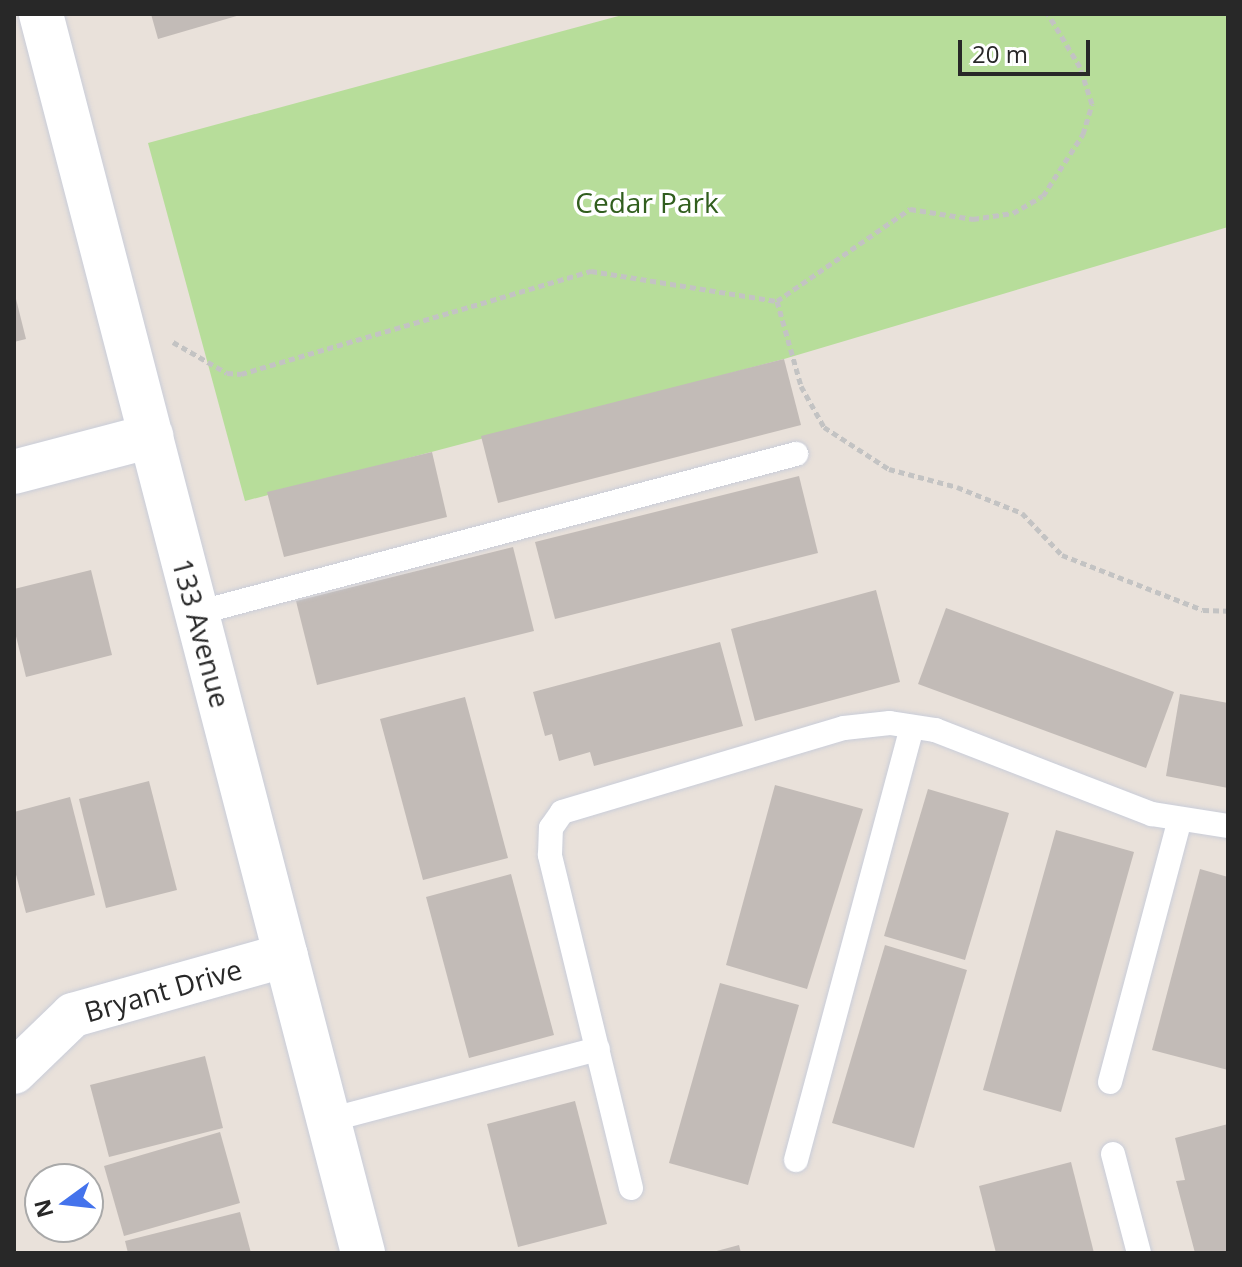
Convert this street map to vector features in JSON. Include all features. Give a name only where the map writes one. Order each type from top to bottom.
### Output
[{"type":"street","name":"133 Avenue","points":[[41,14],[363,1253]]},
{"type":"street","points":[[14,472],[151,436]]},
{"type":"street","name":"Bryant Drive","points":[[14,1072],[73,1015],[286,955]]},
{"type":"lane","points":[[197,613],[796,454]]},
{"type":"lane","points":[[631,1188],[550,855],[551,828],[562,812],[844,728],[890,723],[935,730],[1152,814],[1228,826]]},
{"type":"lane","points":[[796,1160],[912,727]]},
{"type":"lane","points":[[1110,1082],[1180,819]]},
{"type":"lane","points":[[329,1120],[598,1049]]},
{"type":"lane","points":[[1113,1154],[1139,1253]]},
{"type":"path","points":[[173,342],[227,373],[241,374],[591,271],[777,301],[910,209],[973,219],[1013,213],[1043,196],[1083,134],[1092,104],[1080,67],[1048,14]]},
{"type":"path","points":[[777,301],[801,386],[824,427],[889,469],[957,487],[1022,513],[1062,555],[1203,610],[1228,611]]},
{"type":"green space","name":"Cedar Park","points":[[626,14],[1228,14],[1228,227],[784,359],[245,501],[148,143]]},
{"type":"building","points":[[151,14],[239,14],[240,15],[158,39]]},
{"type":"building","points":[[14,296],[26,339],[14,342]]},
{"type":"building","points":[[784,359],[801,425],[498,503],[481,436]]},
{"type":"building","points":[[432,452],[447,517],[284,557],[267,492]]},
{"type":"building","points":[[799,476],[818,553],[555,619],[535,542]]},
{"type":"building","points":[[513,547],[534,631],[317,685],[296,601]]},
{"type":"building","points":[[91,570],[112,655],[26,677],[14,628],[14,589]]},
{"type":"building","points":[[876,590],[900,682],[755,721],[731,629]]},
{"type":"building","points":[[946,608],[1174,692],[1146,768],[918,684]]},
{"type":"building","points":[[720,642],[743,726],[594,766],[590,752],[559,761],[552,734],[545,736],[533,692]]},
{"type":"building","points":[[1180,694],[1228,703],[1228,788],[1166,776]]},
{"type":"building","points":[[465,697],[508,858],[423,880],[380,719]]},
{"type":"building","points":[[149,781],[177,890],[106,908],[79,799]]},
{"type":"building","points":[[775,785],[863,809],[807,989],[726,965]]},
{"type":"building","points":[[928,789],[1009,813],[965,960],[884,936]]},
{"type":"building","points":[[70,797],[95,895],[26,913],[14,867],[14,812]]},
{"type":"building","points":[[1056,830],[1134,852],[1061,1112],[983,1090]]},
{"type":"building","points":[[1200,869],[1228,877],[1228,1070],[1152,1050]]},
{"type":"building","points":[[511,874],[554,1035],[469,1058],[426,897]]},
{"type":"building","points":[[885,945],[967,970],[914,1148],[832,1123]]},
{"type":"building","points":[[720,983],[799,1005],[748,1185],[669,1163]]},
{"type":"building","points":[[205,1056],[223,1128],[109,1157],[90,1085]]},
{"type":"building","points":[[575,1101],[607,1224],[518,1247],[487,1124]]},
{"type":"building","points":[[1228,1124],[1228,1253],[1195,1253],[1176,1181],[1185,1180],[1175,1138]]},
{"type":"building","points":[[220,1132],[240,1203],[124,1236],[104,1166]]},
{"type":"building","points":[[1071,1162],[1094,1253],[996,1253],[979,1186]]},
{"type":"building","points":[[240,1212],[251,1253],[128,1253],[125,1241]]},
{"type":"building","points":[[739,1245],[741,1253],[713,1252]]}]
